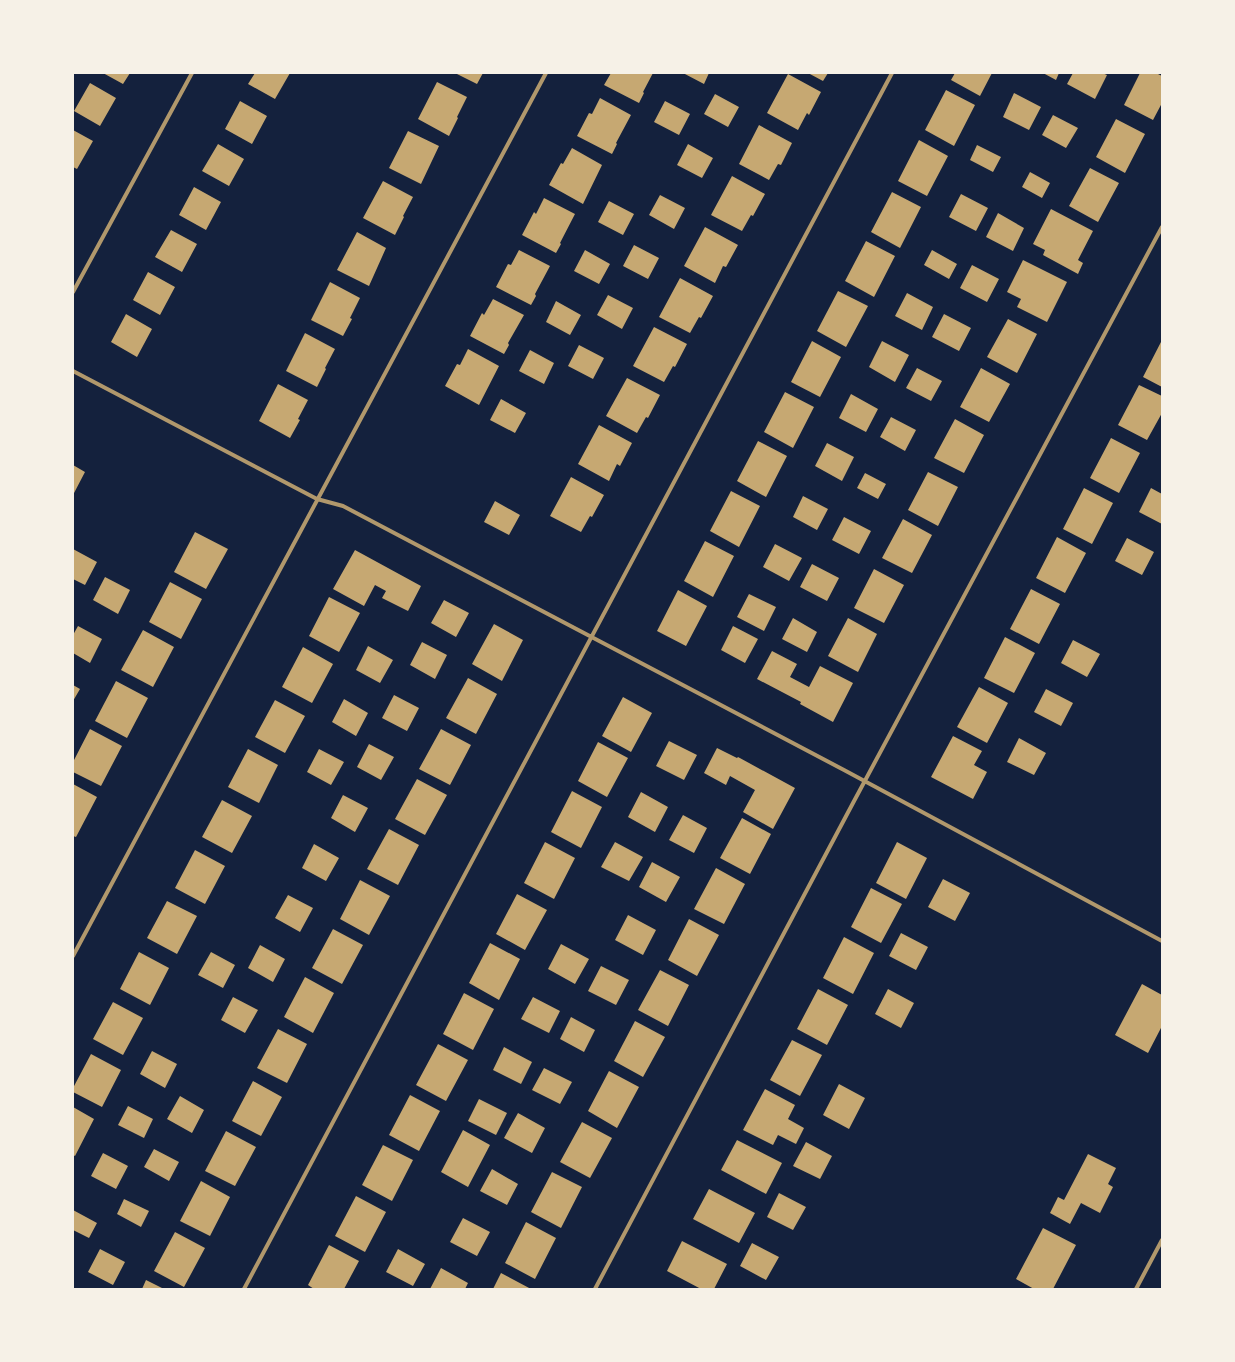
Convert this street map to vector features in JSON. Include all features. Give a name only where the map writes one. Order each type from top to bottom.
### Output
[{"type":"street","points":[[73,292],[192,73]]},
{"type":"street","points":[[73,956],[546,73]]},
{"type":"street","points":[[244,1289],[892,73]]},
{"type":"street","points":[[595,1289],[1162,227]]},
{"type":"street","points":[[73,371],[317,499],[343,506],[865,781],[1162,941]]},
{"type":"street","points":[[1136,1289],[1162,1240]]},
{"type":"building","points":[[103,73],[130,73],[123,84]]},
{"type":"building","points":[[255,73],[290,73],[275,99],[248,84]]},
{"type":"building","points":[[455,73],[483,73],[477,84]]},
{"type":"building","points":[[611,73],[653,73],[639,103],[604,85]]},
{"type":"building","points":[[683,73],[709,73],[704,84]]},
{"type":"building","points":[[808,73],[828,73],[823,81]]},
{"type":"building","points":[[955,73],[992,73],[980,96],[951,80]]},
{"type":"building","points":[[1043,73],[1059,73],[1056,80]]},
{"type":"building","points":[[1073,73],[1102,73],[1107,75],[1095,99],[1067,84]]},
{"type":"building","points":[[1140,73],[1156,73],[1162,76],[1162,103],[1153,120],[1124,105]]},
{"type":"building","points":[[788,74],[821,92],[809,115],[807,113],[798,130],[767,113]]},
{"type":"building","points":[[437,82],[467,97],[449,136],[418,119]]},
{"type":"building","points":[[90,83],[116,98],[100,126],[74,111]]},
{"type":"building","points":[[946,90],[975,105],[954,146],[925,130]]},
{"type":"building","points":[[1014,93],[1041,107],[1029,130],[1003,117]]},
{"type":"building","points":[[715,94],[739,107],[728,127],[704,114]]},
{"type":"building","points":[[600,98],[631,115],[616,143],[617,144],[612,154],[577,136],[589,113],[592,114]]},
{"type":"building","points":[[240,101],[267,116],[252,144],[225,129]]},
{"type":"building","points":[[665,101],[690,114],[679,135],[654,122]]},
{"type":"building","points":[[1053,115],[1078,128],[1066,148],[1042,135]]},
{"type":"building","points":[[1116,119],[1145,134],[1125,173],[1096,157]]},
{"type":"building","points":[[759,125],[792,143],[781,165],[778,164],[769,180],[739,164]]},
{"type":"building","points":[[73,130],[93,141],[77,169],[73,167]]},
{"type":"building","points":[[408,131],[439,146],[421,184],[389,168]]},
{"type":"building","points":[[919,140],[948,156],[927,196],[898,181]]},
{"type":"building","points":[[218,144],[244,159],[229,186],[202,171]]},
{"type":"building","points":[[688,144],[713,158],[702,178],[677,165]]},
{"type":"building","points":[[977,145],[1001,157],[993,172],[970,160]]},
{"type":"building","points":[[572,148],[602,165],[583,204],[549,185],[561,163],[563,164]]},
{"type":"building","points":[[1090,168],[1119,183],[1098,222],[1069,206]]},
{"type":"building","points":[[1030,172],[1050,183],[1042,198],[1022,187]]},
{"type":"building","points":[[732,176],[765,194],[753,216],[751,215],[742,231],[711,215]]},
{"type":"building","points":[[383,181],[413,197],[395,235],[363,218]]},
{"type":"building","points":[[194,187],[221,202],[206,230],[179,215]]},
{"type":"building","points":[[892,192],[921,207],[900,248],[871,232]]},
{"type":"building","points":[[961,194],[988,208],[976,231],[949,217]]},
{"type":"building","points":[[660,195],[685,208],[674,229],[649,215]]},
{"type":"building","points":[[544,198],[575,214],[556,253],[522,235],[534,212],[536,214]]},
{"type":"building","points":[[609,201],[634,214],[623,235],[598,222]]},
{"type":"building","points":[[1051,209],[1093,231],[1078,260],[1083,263],[1078,274],[1043,255],[1045,250],[1033,244]]},
{"type":"building","points":[[998,213],[1024,228],[1013,251],[986,237]]},
{"type":"building","points":[[705,227],[738,245],[726,267],[723,266],[715,283],[684,266]]},
{"type":"building","points":[[171,230],[197,244],[182,272],[155,257]]},
{"type":"building","points":[[357,232],[386,248],[369,286],[337,270]]},
{"type":"building","points":[[866,241],[895,256],[874,297],[845,281]]},
{"type":"building","points":[[634,245],[659,258],[648,279],[623,266]]},
{"type":"building","points":[[519,250],[550,266],[535,294],[536,296],[531,305],[496,287],[508,264],[511,265]]},
{"type":"building","points":[[585,250],[610,264],[599,284],[574,271]]},
{"type":"building","points":[[932,250],[957,264],[949,279],[924,265]]},
{"type":"building","points":[[1023,260],[1067,282],[1047,322],[1017,307],[1021,299],[1007,292]]},
{"type":"building","points":[[972,265],[999,279],[987,302],[960,288]]},
{"type":"building","points":[[148,272],[175,287],[160,315],[133,300]]},
{"type":"building","points":[[680,278],[713,296],[701,318],[699,317],[690,333],[659,317]]},
{"type":"building","points":[[330,282],[360,298],[350,318],[352,319],[343,336],[311,320]]},
{"type":"building","points":[[838,291],[868,306],[846,347],[817,331]]},
{"type":"building","points":[[907,293],[933,307],[922,330],[895,316]]},
{"type":"building","points":[[608,295],[633,308],[622,329],[597,315]]},
{"type":"building","points":[[493,299],[524,315],[508,343],[509,345],[504,354],[470,336],[482,313],[484,315]]},
{"type":"building","points":[[556,301],[581,315],[570,335],[546,322]]},
{"type":"building","points":[[126,314],[152,329],[137,357],[111,342]]},
{"type":"building","points":[[944,314],[971,328],[959,351],[932,337]]},
{"type":"building","points":[[1008,319],[1037,334],[1017,373],[987,357]]},
{"type":"building","points":[[654,327],[687,344],[675,367],[673,366],[664,382],[633,366]]},
{"type":"building","points":[[305,333],[335,349],[317,387],[286,371]]},
{"type":"building","points":[[1162,340],[1162,387],[1143,377]]},
{"type":"building","points":[[812,341],[841,357],[820,397],[791,382]]},
{"type":"building","points":[[882,341],[909,355],[895,382],[869,367]]},
{"type":"building","points":[[579,345],[604,358],[593,379],[568,366]]},
{"type":"building","points":[[468,349],[499,366],[479,405],[445,386],[457,364],[460,365]]},
{"type":"building","points":[[530,350],[554,363],[544,384],[519,371]]},
{"type":"building","points":[[917,368],[942,381],[931,401],[906,388]]},
{"type":"building","points":[[981,368],[1010,384],[989,422],[960,407]]},
{"type":"building","points":[[627,378],[660,395],[648,418],[646,417],[637,433],[606,416]]},
{"type":"building","points":[[278,384],[308,400],[298,419],[300,420],[290,438],[259,421]]},
{"type":"building","points":[[1139,385],[1162,396],[1162,413],[1147,440],[1118,425]]},
{"type":"building","points":[[785,392],[814,407],[793,448],[764,432]]},
{"type":"building","points":[[851,394],[878,409],[866,432],[839,418]]},
{"type":"building","points":[[501,399],[526,413],[515,433],[490,420]]},
{"type":"building","points":[[891,417],[916,430],[905,451],[880,437]]},
{"type":"building","points":[[955,419],[984,435],[964,473],[934,458]]},
{"type":"building","points":[[599,425],[632,443],[620,466],[617,464],[609,481],[578,464]]},
{"type":"building","points":[[1111,438],[1140,453],[1119,493],[1090,478]]},
{"type":"building","points":[[758,441],[787,456],[766,497],[737,481]]},
{"type":"building","points":[[827,443],[854,457],[842,481],[815,466]]},
{"type":"building","points":[[73,465],[85,472],[73,495]]},
{"type":"building","points":[[928,472],[958,487],[938,526],[908,510]]},
{"type":"building","points":[[865,473],[886,484],[878,499],[857,488]]},
{"type":"building","points":[[571,477],[604,495],[592,517],[590,516],[581,532],[550,516]]},
{"type":"building","points":[[1084,488],[1113,503],[1092,544],[1063,529]]},
{"type":"building","points":[[1151,488],[1162,494],[1162,524],[1139,512]]},
{"type":"building","points":[[731,491],[760,506],[739,547],[710,531]]},
{"type":"building","points":[[803,496],[828,509],[817,530],[793,517]]},
{"type":"building","points":[[495,501],[520,515],[509,535],[484,522]]},
{"type":"building","points":[[844,517],[871,531],[859,554],[832,540]]},
{"type":"building","points":[[903,519],[932,535],[912,573],[882,558]]},
{"type":"building","points":[[195,532],[228,549],[206,589],[174,572]]},
{"type":"building","points":[[1057,537],[1086,553],[1065,593],[1036,578]]},
{"type":"building","points":[[1127,538],[1154,552],[1142,575],[1115,561]]},
{"type":"building","points":[[705,541],[734,556],[713,597],[684,581]]},
{"type":"building","points":[[775,544],[802,558],[789,581],[763,567]]},
{"type":"building","points":[[73,549],[97,562],[85,585],[73,579]]},
{"type":"building","points":[[355,550],[421,586],[408,611],[382,598],[386,591],[375,585],[364,606],[333,589]]},
{"type":"building","points":[[812,564],[839,578],[827,601],[800,587]]},
{"type":"building","points":[[874,569],[904,585],[884,623],[854,608]]},
{"type":"building","points":[[105,577],[130,590],[118,614],[93,600]]},
{"type":"building","points":[[170,582],[202,599],[181,639],[149,622]]},
{"type":"building","points":[[1031,589],[1060,604],[1039,644],[1010,629]]},
{"type":"building","points":[[678,590],[707,606],[686,646],[657,631]]},
{"type":"building","points":[[749,594],[776,607],[764,631],[737,617]]},
{"type":"building","points":[[329,597],[360,613],[339,652],[309,636]]},
{"type":"building","points":[[444,600],[469,613],[456,637],[431,623]]},
{"type":"building","points":[[793,618],[817,632],[807,652],[782,639]]},
{"type":"building","points":[[848,618],[877,634],[858,672],[828,656]]},
{"type":"building","points":[[494,624],[523,640],[502,681],[472,664]]},
{"type":"building","points":[[78,626],[102,639],[90,663],[73,653],[73,635]]},
{"type":"building","points":[[733,626],[758,639],[745,663],[721,650]]},
{"type":"building","points":[[143,630],[174,647],[153,687],[121,670]]},
{"type":"building","points":[[1005,637],[1035,653],[1014,693],[984,678]]},
{"type":"building","points":[[1073,640],[1100,654],[1087,677],[1061,663]]},
{"type":"building","points":[[422,642],[447,655],[435,679],[410,665]]},
{"type":"building","points":[[368,646],[393,660],[380,683],[356,670]]},
{"type":"building","points":[[303,647],[333,664],[312,703],[282,687]]},
{"type":"building","points":[[772,651],[797,664],[790,677],[809,687],[820,666],[853,683],[833,722],[800,704],[801,702],[757,679]]},
{"type":"building","points":[[468,678],[497,694],[476,734],[446,718]]},
{"type":"building","points":[[116,681],[148,698],[127,738],[95,721]]},
{"type":"building","points":[[73,685],[80,689],[73,701]]},
{"type":"building","points":[[979,687],[1008,703],[987,743],[957,727]]},
{"type":"building","points":[[1046,689],[1073,703],[1061,726],[1034,712]]},
{"type":"building","points":[[394,695],[419,708],[407,731],[382,718]]},
{"type":"building","points":[[623,697],[652,713],[631,752],[602,736]]},
{"type":"building","points":[[344,699],[368,713],[356,736],[332,722]]},
{"type":"building","points":[[275,700],[305,716],[285,753],[255,737]]},
{"type":"building","points":[[90,729],[122,746],[101,786],[73,772],[73,762]]},
{"type":"building","points":[[441,729],[471,745],[450,785],[419,769]]},
{"type":"building","points":[[953,736],[982,751],[974,765],[987,772],[973,799],[931,777]]},
{"type":"building","points":[[1019,738],[1046,753],[1034,775],[1007,762]]},
{"type":"building","points":[[669,741],[697,755],[684,780],[656,766]]},
{"type":"building","points":[[598,742],[628,758],[607,797],[578,781]]},
{"type":"building","points":[[369,744],[394,757],[381,780],[357,767]]},
{"type":"building","points":[[717,748],[737,758],[738,757],[795,788],[773,829],[743,812],[755,790],[730,776],[726,785],[704,773]]},
{"type":"building","points":[[248,749],[278,765],[259,803],[228,787]]},
{"type":"building","points":[[319,749],[344,762],[331,785],[307,772]]},
{"type":"building","points":[[417,779],[447,795],[425,835],[395,819]]},
{"type":"building","points":[[73,784],[97,797],[76,837],[73,836]]},
{"type":"building","points":[[572,791],[602,807],[581,848],[551,832]]},
{"type":"building","points":[[641,792],[668,807],[655,832],[628,817]]},
{"type":"building","points":[[343,795],[368,808],[355,832],[331,818]]},
{"type":"building","points":[[222,800],[252,816],[232,853],[202,837]]},
{"type":"building","points":[[683,815],[707,828],[694,853],[669,840]]},
{"type":"building","points":[[742,818],[771,834],[750,874],[720,858]]},
{"type":"building","points":[[389,829],[419,845],[398,885],[367,869]]},
{"type":"building","points":[[545,842],[575,858],[554,899],[524,883]]},
{"type":"building","points":[[615,842],[643,857],[629,881],[601,867]]},
{"type":"building","points":[[897,842],[927,858],[906,899],[876,883]]},
{"type":"building","points":[[314,844],[339,858],[326,881],[302,868]]},
{"type":"building","points":[[195,850],[225,866],[205,904],[175,888]]},
{"type":"building","points":[[652,862],[680,877],[666,902],[639,887]]},
{"type":"building","points":[[716,868],[745,884],[724,924],[694,909]]},
{"type":"building","points":[[943,879],[970,893],[955,921],[928,907]]},
{"type":"building","points":[[360,880],[390,896],[369,935],[340,919]]},
{"type":"building","points":[[871,888],[902,904],[881,943],[851,927]]},
{"type":"building","points":[[517,894],[547,910],[525,950],[496,934]]},
{"type":"building","points":[[288,895],[313,908],[300,932],[275,918]]},
{"type":"building","points":[[167,901],[197,916],[177,954],[147,938]]},
{"type":"building","points":[[628,915],[656,930],[643,955],[615,940]]},
{"type":"building","points":[[689,919],[719,935],[697,976],[668,960]]},
{"type":"building","points":[[333,929],[363,945],[342,984],[312,968]]},
{"type":"building","points":[[901,933],[928,947],[916,970],[889,956]]},
{"type":"building","points":[[844,937],[874,953],[853,994],[823,978]]},
{"type":"building","points":[[490,943],[520,959],[499,1000],[469,983]]},
{"type":"building","points":[[561,944],[589,959],[575,984],[548,969]]},
{"type":"building","points":[[260,945],[285,959],[273,982],[248,968]]},
{"type":"building","points":[[139,952],[169,968],[150,1005],[120,989]]},
{"type":"building","points":[[211,952],[235,965],[223,988],[198,975]]},
{"type":"building","points":[[601,966],[629,980],[616,1005],[588,991]]},
{"type":"building","points":[[660,970],[689,985],[668,1026],[638,1010]]},
{"type":"building","points":[[305,977],[334,993],[313,1033],[284,1017]]},
{"type":"building","points":[[1142,984],[1162,995],[1162,1026],[1148,1053],[1115,1035]]},
{"type":"building","points":[[818,989],[848,1005],[827,1045],[797,1029]]},
{"type":"building","points":[[888,989],[914,1003],[901,1028],[875,1014]]},
{"type":"building","points":[[464,993],[494,1009],[473,1050],[443,1034]]},
{"type":"building","points":[[233,997],[258,1010],[245,1033],[221,1020]]},
{"type":"building","points":[[533,997],[560,1011],[549,1033],[521,1019]]},
{"type":"building","points":[[113,1002],[143,1018],[123,1055],[93,1039]]},
{"type":"building","points":[[571,1017],[595,1030],[584,1052],[560,1039]]},
{"type":"building","points":[[635,1021],[665,1037],[643,1077],[614,1061]]},
{"type":"building","points":[[278,1029],[307,1044],[287,1083],[257,1068]]},
{"type":"building","points":[[792,1040],[822,1055],[800,1096],[770,1080]]},
{"type":"building","points":[[438,1044],[468,1060],[446,1101],[416,1085]]},
{"type":"building","points":[[504,1047],[532,1062],[521,1084],[493,1070]]},
{"type":"building","points":[[152,1051],[177,1064],[165,1088],[140,1074]]},
{"type":"building","points":[[91,1054],[121,1070],[102,1107],[73,1092],[73,1088]]},
{"type":"building","points":[[544,1068],[572,1082],[560,1104],[532,1090]]},
{"type":"building","points":[[609,1071],[639,1087],[617,1128],[588,1111]]},
{"type":"building","points":[[253,1081],[282,1097],[261,1136],[232,1121]]},
{"type":"building","points":[[839,1084],[865,1098],[849,1129],[823,1115]]},
{"type":"building","points":[[765,1089],[795,1105],[788,1119],[804,1128],[796,1144],[778,1135],[773,1145],[743,1130]]},
{"type":"building","points":[[410,1095],[440,1111],[419,1151],[389,1135]]},
{"type":"building","points":[[180,1096],[204,1110],[192,1133],[167,1119]]},
{"type":"building","points":[[479,1099],[507,1113],[496,1135],[468,1121]]},
{"type":"building","points":[[128,1106],[153,1119],[144,1138],[118,1125]]},
{"type":"building","points":[[73,1107],[94,1119],[75,1156],[73,1155]]},
{"type":"building","points":[[518,1113],[545,1128],[532,1153],[504,1138]]},
{"type":"building","points":[[582,1122],[612,1138],[590,1178],[560,1162]]},
{"type":"building","points":[[463,1130],[490,1145],[468,1187],[441,1172]]},
{"type":"building","points":[[226,1131],[256,1147],[235,1186],[205,1171]]},
{"type":"building","points":[[737,1140],[782,1163],[766,1194],[721,1170]]},
{"type":"building","points":[[806,1142],[832,1156],[820,1179],[793,1166]]},
{"type":"building","points":[[383,1145],[413,1160],[392,1201],[362,1185]]},
{"type":"building","points":[[154,1149],[179,1162],[169,1181],[144,1167]]},
{"type":"building","points":[[103,1153],[128,1166],[116,1189],[91,1176]]},
{"type":"building","points":[[1088,1154],[1116,1168],[1108,1184],[1113,1187],[1100,1213],[1081,1203],[1070,1224],[1050,1213],[1058,1197],[1064,1200]]},
{"type":"building","points":[[492,1169],[518,1184],[507,1205],[480,1191]]},
{"type":"building","points":[[552,1172],[582,1187],[561,1228],[531,1212]]},
{"type":"building","points":[[201,1181],[230,1197],[210,1236],[180,1221]]},
{"type":"building","points":[[709,1189],[755,1213],[739,1243],[693,1219]]},
{"type":"building","points":[[779,1193],[806,1207],[793,1230],[767,1217]]},
{"type":"building","points":[[356,1196],[386,1212],[365,1252],[335,1236]]},
{"type":"building","points":[[124,1199],[149,1211],[141,1227],[117,1214]]},
{"type":"building","points":[[73,1210],[97,1223],[89,1238],[73,1230]]},
{"type":"building","points":[[463,1218],[490,1232],[477,1256],[450,1242]]},
{"type":"building","points":[[526,1222],[556,1238],[535,1279],[505,1263]]},
{"type":"building","points":[[1043,1228],[1076,1245],[1053,1289],[1034,1289],[1016,1279]]},
{"type":"building","points":[[175,1232],[205,1248],[184,1287],[154,1271]]},
{"type":"building","points":[[682,1241],[727,1264],[714,1289],[701,1289],[667,1271]]},
{"type":"building","points":[[752,1243],[779,1257],[766,1280],[740,1266]]},
{"type":"building","points":[[329,1245],[359,1261],[344,1289],[314,1289],[308,1285]]},
{"type":"building","points":[[100,1249],[125,1262],[113,1285],[88,1272]]},
{"type":"building","points":[[398,1249],[425,1264],[413,1286],[386,1272]]},
{"type":"building","points":[[441,1268],[468,1283],[465,1289],[430,1289]]},
{"type":"building","points":[[501,1273],[531,1289],[493,1289]]},
{"type":"building","points":[[146,1280],[164,1289],[142,1289]]}]
